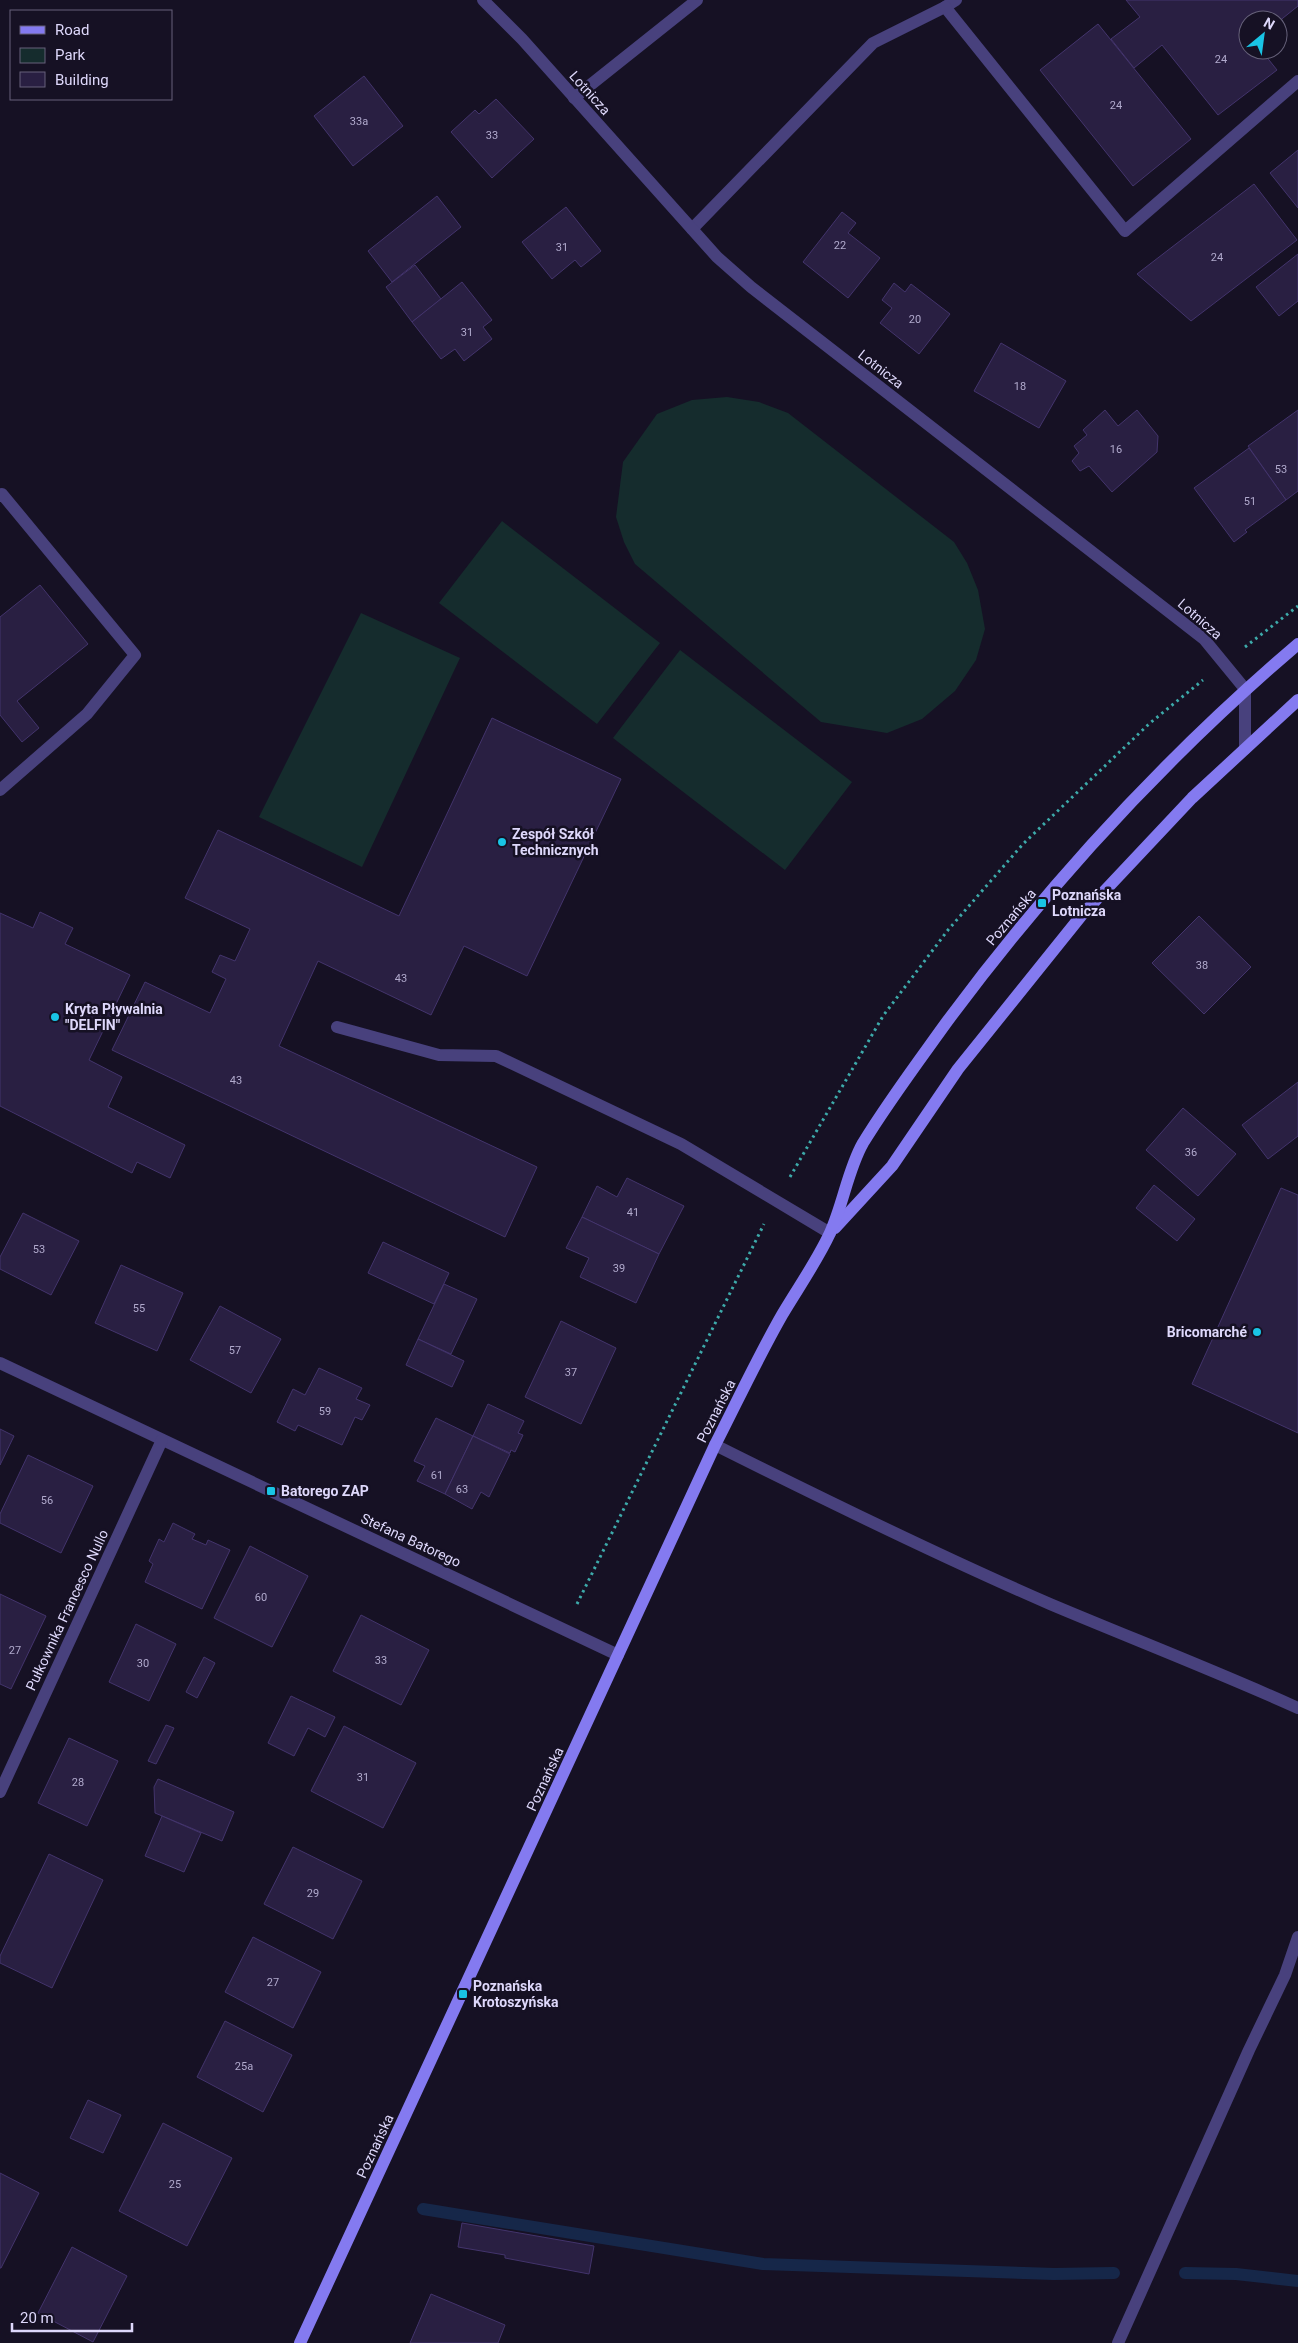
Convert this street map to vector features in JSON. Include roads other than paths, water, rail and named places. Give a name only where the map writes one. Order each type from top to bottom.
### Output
[{"type":"main road","name":"Poznańska","points":[[300,2343],[715,1445],[781,1318],[830,1233],[862,1146],[919,1060],[980,978],[1101,835],[1172,761],[1245,690],[1298,644]]},
{"type":"main road","name":"Poznańska","points":[[830,1233],[892,1166],[958,1070],[1080,916],[1192,798],[1298,700]]},
{"type":"street","name":"Lotnicza","points":[[483,0],[522,39],[717,257],[751,287],[1204,639],[1245,690]]},
{"type":"street","points":[[574,98],[697,0]]},
{"type":"street","points":[[692,229],[873,43],[951,4],[1125,231],[1298,81]]},
{"type":"street","points":[[0,496],[2,494],[135,656],[87,714],[0,790]]},
{"type":"street","points":[[1245,690],[1245,749]]},
{"type":"street","points":[[337,1027],[439,1055],[496,1056],[681,1144],[830,1233]]},
{"type":"street","name":"Stefana Batorego","points":[[0,1364],[618,1654]]},
{"type":"street","name":"Pułkownika Francesco Nullo","points":[[0,1792],[162,1440]]},
{"type":"street","points":[[715,1445],[801,1488],[1050,1604],[1232,1678],[1298,1708]]},
{"type":"street","points":[[1118,2343],[1249,2050],[1285,1975],[1298,1938]]},
{"type":"waterway","points":[[423,2209],[763,2264],[1054,2274],[1114,2273]]},
{"type":"waterway","points":[[1185,2273],[1236,2274],[1298,2281]]},
{"type":"place","name":"Zespół Szkół Technicznych","points":[[502,842]]},
{"type":"place","name":"Poznańska Lotnicza","points":[[1042,903]]},
{"type":"place","name":"Kryta Pływalnia \"DELFIN\"","points":[[55,1017]]},
{"type":"place","name":"Bricomarché","points":[[1257,1332]]},
{"type":"place","name":"Batorego ZAP","points":[[271,1491]]},
{"type":"place","name":"Poznańska Krotoszyńska","points":[[463,1994]]}]
